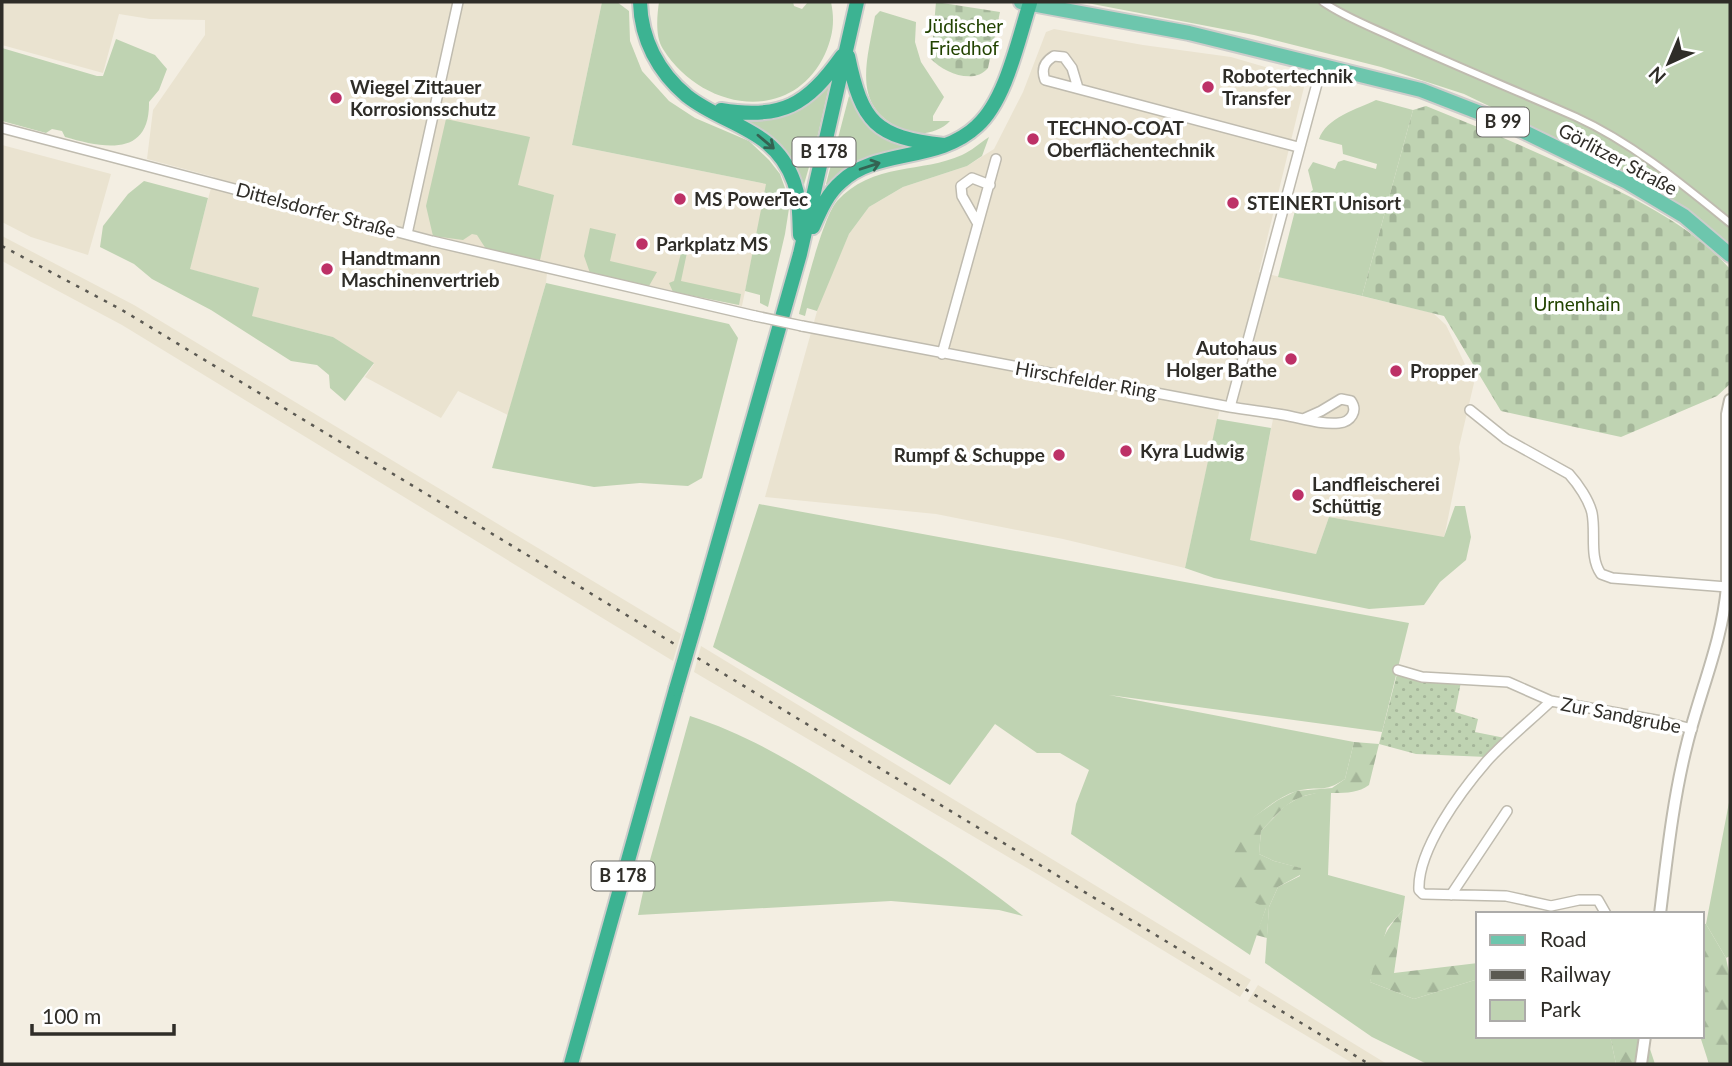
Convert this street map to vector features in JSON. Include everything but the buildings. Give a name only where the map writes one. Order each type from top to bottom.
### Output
[{"type":"highway","points":[[640,2],[645,36],[659,65],[688,96],[759,136],[775,150],[790,172],[799,199],[800,254]]},
{"type":"highway","name":"B 178","points":[[571,1064],[800,254],[857,2]]},
{"type":"highway","points":[[800,254],[824,203],[839,183],[855,171],[873,163],[934,150],[961,138],[977,126],[996,100],[1026,3]]},
{"type":"highway","points":[[707,108],[738,113],[785,109],[823,82],[847,49]]},
{"type":"highway","points":[[847,49],[855,87],[864,111],[878,126],[898,137],[946,145]]},
{"type":"main road","name":"Görlitzer Straße","points":[[1026,3],[1189,33],[1421,90],[1506,124],[1655,197],[1693,223],[1730,255]]},
{"type":"street","points":[[407,234],[458,2]]},
{"type":"street","points":[[1323,2],[1391,36],[1579,118],[1669,173],[1730,223]]},
{"type":"street","points":[[1230,407],[1322,65]]},
{"type":"street","points":[[1078,88],[1298,147]]},
{"type":"street","name":"Dittelsdorfer Straße","points":[[2,128],[407,234],[802,326]]},
{"type":"street","points":[[942,354],[996,159]]},
{"type":"street","points":[[978,224],[962,196],[961,186],[972,178],[989,186]]},
{"type":"street","name":"Hirschfelder Ring","points":[[802,326],[1303,419],[1339,423],[1352,416],[1355,407],[1351,401],[1341,399],[1303,419]]},
{"type":"street","points":[[1660,912],[1670,828],[1692,729],[1725,611],[1727,414],[1730,400]]},
{"type":"street","points":[[1470,410],[1506,439],[1569,474],[1577,482],[1592,512],[1595,561],[1601,574],[1612,578],[1727,587]]},
{"type":"street","name":"Zur Sandgrube","points":[[1398,670],[1422,677],[1508,682],[1551,701],[1661,720],[1692,729]]},
{"type":"street","name":"Zur Sandgrube","points":[[1551,701],[1488,761],[1448,814],[1425,859],[1419,890],[1423,894],[1506,896],[1551,906],[1579,900],[1598,900],[1605,912]]},
{"type":"street","points":[[1451,895],[1507,811]]},
{"type":"street","points":[[1641,1064],[1645,1038]]},
{"type":"shaded area","points":[[2,2],[602,2],[572,145],[767,184],[742,306],[548,263],[546,283],[508,415],[458,391],[441,418],[365,377],[374,364],[333,337],[251,316],[258,288],[189,269],[214,177],[147,159],[153,110],[205,35],[205,20],[150,19],[119,14],[103,73],[2,45]]},
{"type":"shaded area","points":[[1054,29],[1231,57],[1306,79],[1259,272],[1433,313],[1446,325],[1474,383],[1459,447],[1460,459],[1444,538],[1329,517],[1316,554],[1249,540],[1275,409],[1222,399],[1185,568],[1063,539],[936,514],[765,497],[821,297],[849,234],[869,207],[903,187],[967,166],[994,149],[1023,92],[1046,32]]},
{"type":"shaded area","points":[[2,145],[111,174],[88,255],[31,237],[2,222]]},
{"type":"shaded area","points":[[2,236],[134,305],[681,634],[673,661],[122,325],[2,261]]},
{"type":"shaded area","points":[[701,646],[1251,980],[1240,997],[694,672]]},
{"type":"shaded area","points":[[1258,985],[1387,1064],[1354,1064],[1248,1001]]},
{"type":"green space","points":[[602,2],[617,2],[629,11],[630,41],[642,71],[669,101],[695,118],[749,141],[780,174],[790,202],[768,307],[760,303],[760,295],[745,291],[766,184],[572,145]]},
{"type":"green space","points":[[659,2],[793,2],[794,6],[802,9],[808,2],[831,2],[831,35],[825,54],[810,77],[791,92],[769,100],[746,101],[722,96],[700,86],[679,70],[659,39]]},
{"type":"green space","name":"Jüdischer Friedhof","points":[[936,2],[1000,12],[988,68],[982,73],[975,76],[959,75],[943,69],[931,59]]},
{"type":"green space","points":[[1082,2],[1730,2],[1730,247],[1710,229],[1656,191],[1560,140],[1464,94],[1381,67],[1254,35]]},
{"type":"green space","points":[[880,11],[916,22],[915,42],[921,62],[944,97],[933,121],[950,121],[942,128],[926,133],[910,132],[891,123],[878,112],[870,99],[866,69],[875,16]]},
{"type":"green space","points":[[116,39],[155,55],[167,69],[159,90],[149,102],[142,133],[133,141],[109,146],[94,144],[65,137],[62,131],[52,129],[46,133],[2,121],[2,48],[103,76]]},
{"type":"green space","points":[[830,82],[803,188],[794,166],[782,148],[766,133],[746,121],[793,110]]},
{"type":"green space","points":[[849,96],[860,115],[878,133],[917,149],[829,185],[826,184]]},
{"type":"green space","points":[[1376,100],[1413,110],[1362,296],[1278,277],[1297,203],[1313,190],[1308,170],[1313,162],[1335,169],[1338,162],[1344,160],[1376,169],[1377,164],[1343,154],[1342,145],[1319,139],[1328,125],[1335,120]]},
{"type":"green space","name":"Urnenhain","points":[[1426,106],[1528,149],[1626,195],[1682,227],[1715,254],[1730,269],[1730,384],[1717,396],[1621,437],[1501,411],[1444,316],[1362,296],[1413,110]]},
{"type":"green space","points":[[446,119],[530,137],[518,185],[554,195],[540,260],[486,249],[477,235],[472,234],[463,240],[433,236],[426,206]]},
{"type":"green space","points":[[989,137],[982,156],[967,166],[903,187],[869,207],[849,234],[817,311],[807,308],[805,316],[799,314],[826,222],[843,195],[865,180],[882,174],[954,158]]},
{"type":"green space","points":[[144,181],[208,198],[190,269],[259,288],[252,316],[333,337],[374,363],[345,401],[330,388],[329,375],[317,365],[291,361],[211,310],[152,279],[134,264],[100,247],[103,226],[128,194]]},
{"type":"green space","points":[[590,228],[616,234],[610,261],[657,272],[649,286],[590,273],[584,256]]},
{"type":"green space","points":[[684,241],[689,243],[681,281],[741,294],[739,305],[673,292],[669,283],[674,281]]},
{"type":"green space","points":[[546,283],[729,324],[738,338],[702,478],[688,486],[640,483],[594,487],[492,468]]},
{"type":"green space","points":[[1217,419],[1271,428],[1250,540],[1316,554],[1329,517],[1444,537],[1455,506],[1465,506],[1471,537],[1466,560],[1440,582],[1424,605],[1369,609],[1214,578],[1185,568]]},
{"type":"green space","points":[[759,504],[1409,623],[1382,732],[1109,695],[1354,742],[1345,779],[1326,788],[1304,789],[1291,793],[1253,818],[1266,908],[1250,955],[1071,834],[1076,804],[1089,770],[1060,753],[1037,753],[995,724],[950,785],[713,647]]},
{"type":"green space","points":[[1397,674],[1428,682],[1461,682],[1455,712],[1478,719],[1475,732],[1505,738],[1487,757],[1416,754],[1379,744]]},
{"type":"green space","points":[[690,716],[738,734],[804,770],[948,861],[1023,916],[999,910],[891,901],[638,915],[650,860]]},
{"type":"green space","points":[[1354,742],[1379,744],[1369,785],[1353,792],[1316,793],[1299,798],[1283,809],[1261,831],[1259,854],[1301,868],[1300,875],[1278,887],[1269,907],[1267,938],[1256,935],[1266,908],[1228,890],[1229,861],[1252,818],[1296,791],[1332,788],[1345,779]]},
{"type":"green space","points":[[1331,793],[1328,875],[1405,896],[1403,910],[1387,928],[1370,982],[1414,999],[1476,980],[1476,1038],[1610,1038],[1616,1064],[1427,1064],[1372,1037],[1265,963],[1269,907],[1278,887],[1300,876],[1300,868],[1259,854],[1261,831],[1285,806],[1300,797]]},
{"type":"green space","points":[[1730,797],[1730,956],[1726,958],[1706,924]]},
{"type":"green space","points":[[1403,910],[1394,973],[1476,963],[1476,980],[1414,999],[1370,982],[1381,943]]},
{"type":"green space","points":[[1704,924],[1726,958],[1730,978],[1730,1064],[1709,1064],[1701,1038],[1704,1038]]},
{"type":"green space","points":[[1610,1038],[1643,1038],[1649,1046],[1655,1064],[1616,1064]]},
{"type":"railway","points":[[2,246],[122,310],[1369,1064]]},
{"type":"place","name":"Robotertechnik Transfer","points":[[1208,87]]},
{"type":"place","name":"Wiegel Zittauer Korrosionsschutz","points":[[336,98]]},
{"type":"place","name":"TECHNO-COAT Oberflächentechnik","points":[[1033,139]]},
{"type":"place","name":"MS PowerTec","points":[[680,199]]},
{"type":"place","name":"STEINERT Unisort","points":[[1233,203]]},
{"type":"place","name":"Parkplatz MS","points":[[642,244]]},
{"type":"place","name":"Handtmann Maschinenvertrieb","points":[[327,269]]},
{"type":"place","name":"Autohaus Holger Bathe","points":[[1291,359]]},
{"type":"place","name":"Propper","points":[[1396,371]]},
{"type":"place","name":"Kyra Ludwig","points":[[1126,451]]},
{"type":"place","name":"Rumpf & Schuppe","points":[[1059,455]]},
{"type":"place","name":"Landfleischerei Schüttig","points":[[1298,495]]}]
